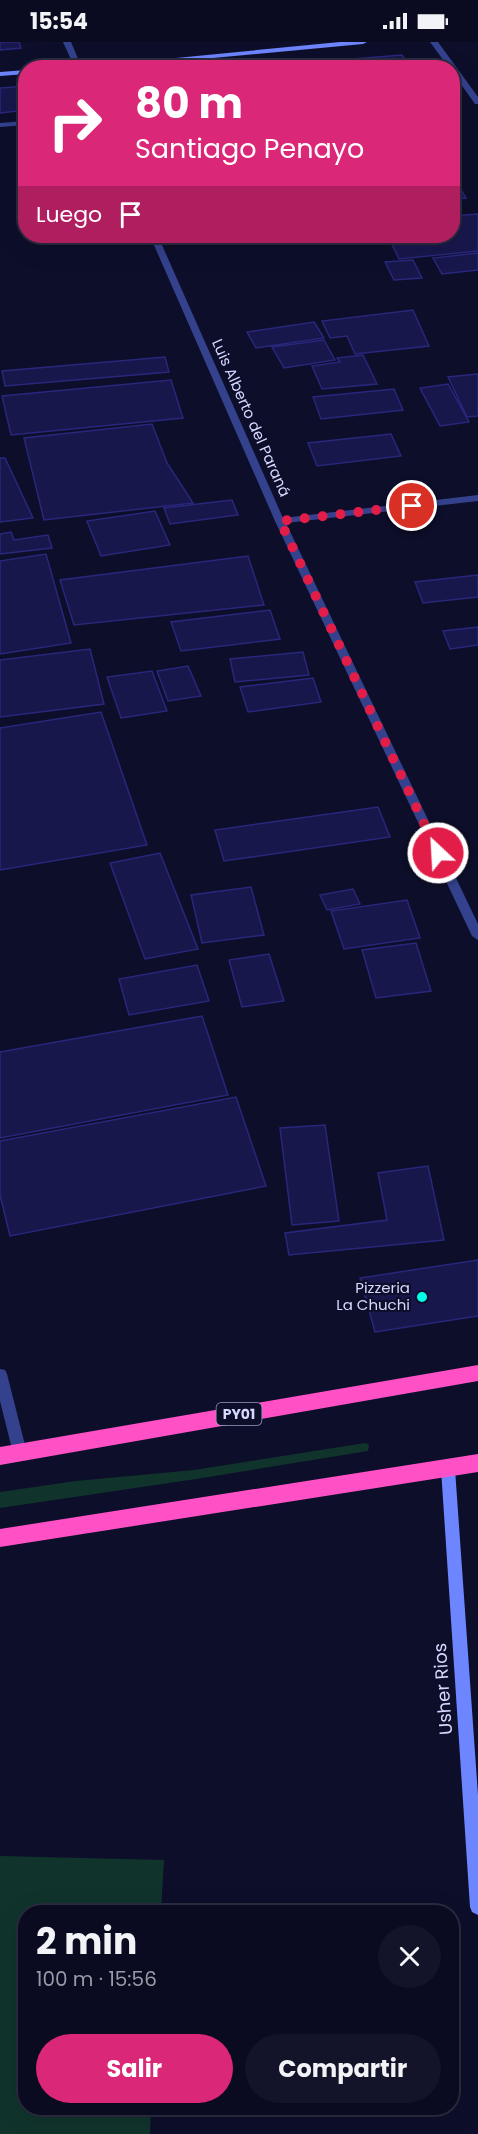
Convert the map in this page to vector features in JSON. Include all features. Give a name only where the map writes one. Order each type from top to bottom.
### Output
[{"type":"highway","name":"PY01","points":[[10,1454],[478,1373]]},
{"type":"highway","points":[[0,1538],[478,1463]]},
{"type":"street","points":[[68,42],[75,60]]},
{"type":"street","points":[[158,60],[363,42]]},
{"type":"street","points":[[434,42],[447,60]]},
{"type":"street","points":[[0,74],[18,73]]},
{"type":"street","points":[[460,78],[478,102]]},
{"type":"street","points":[[0,125],[18,124]]},
{"type":"street","name":"Luis Alberto del Paraná","points":[[157,243],[280,521],[478,936]]},
{"type":"street","points":[[280,521],[478,498]]},
{"type":"street","points":[[0,1374],[10,1454]]},
{"type":"street","name":"Usher Rios","points":[[448,1469],[478,1907]]},
{"type":"green space","points":[[365,1443],[369,1445],[368,1451],[0,1508],[0,1492],[76,1481],[194,1470]]},
{"type":"green space","points":[[0,1856],[164,1860],[161,1905],[18,1905],[18,2115],[151,2115],[150,2134],[0,2134]]},
{"type":"building","points":[[0,42],[19,42],[21,48],[0,50]]},
{"type":"building","points":[[402,55],[405,60],[339,60]]},
{"type":"building","points":[[18,87],[18,111],[0,113],[0,88]]},
{"type":"building","points":[[460,188],[466,198],[460,198]]},
{"type":"building","points":[[478,214],[478,251],[399,259],[391,243],[460,243],[460,215]]},
{"type":"building","points":[[478,253],[478,270],[442,274],[433,258]]},
{"type":"building","points":[[413,260],[422,278],[394,280],[385,262]]},
{"type":"building","points":[[413,310],[429,346],[355,354],[347,336],[330,338],[322,321]]},
{"type":"building","points":[[314,322],[324,338],[256,348],[247,332]]},
{"type":"building","points":[[324,340],[335,360],[284,368],[272,347]]},
{"type":"building","points":[[363,355],[377,384],[322,389],[312,366],[340,362],[337,358]]},
{"type":"building","points":[[165,357],[169,372],[5,386],[2,371]]},
{"type":"building","points":[[478,374],[478,416],[467,417],[448,377]]},
{"type":"building","points":[[171,380],[183,418],[11,435],[2,396]]},
{"type":"building","points":[[448,384],[469,422],[440,426],[420,388]]},
{"type":"building","points":[[394,389],[403,410],[321,419],[313,397]]},
{"type":"building","points":[[152,424],[167,463],[193,503],[44,520],[24,438]]},
{"type":"building","points":[[391,434],[401,456],[317,466],[308,443]]},
{"type":"building","points":[[0,458],[5,458],[33,518],[0,522]]},
{"type":"building","points":[[232,500],[238,515],[170,524],[164,508]]},
{"type":"building","points":[[155,511],[170,545],[101,556],[87,521]]},
{"type":"building","points":[[11,532],[14,540],[48,535],[52,548],[0,554],[0,534]]},
{"type":"building","points":[[46,554],[71,643],[0,654],[0,561]]},
{"type":"building","points":[[248,556],[264,605],[74,625],[60,580]]},
{"type":"building","points":[[478,575],[478,597],[423,603],[415,582]]},
{"type":"building","points":[[270,610],[280,639],[181,651],[171,622]]},
{"type":"building","points":[[478,627],[478,645],[450,649],[443,631]]},
{"type":"building","points":[[90,649],[104,704],[0,717],[0,660]]},
{"type":"building","points":[[303,652],[309,675],[235,682],[230,659]]},
{"type":"building","points":[[188,666],[201,696],[168,701],[157,671]]},
{"type":"building","points":[[152,671],[167,711],[121,718],[107,677]]},
{"type":"building","points":[[313,678],[321,702],[248,712],[240,687]]},
{"type":"building","points":[[101,712],[147,845],[0,870],[0,728]]},
{"type":"building","points":[[378,807],[390,837],[224,861],[215,830]]},
{"type":"building","points":[[160,853],[198,949],[145,959],[110,863]]},
{"type":"building","points":[[251,887],[264,935],[202,943],[191,895]]},
{"type":"building","points":[[353,889],[360,904],[327,910],[320,895]]},
{"type":"building","points":[[407,900],[420,938],[344,949],[331,911]]},
{"type":"building","points":[[416,943],[431,991],[376,998],[362,950]]},
{"type":"building","points":[[269,954],[284,1001],[242,1007],[229,960]]},
{"type":"building","points":[[197,965],[209,1001],[129,1015],[119,979]]},
{"type":"building","points":[[202,1016],[228,1095],[0,1138],[0,1052]]},
{"type":"building","points":[[236,1097],[266,1186],[10,1236],[0,1195],[0,1141]]},
{"type":"building","points":[[325,1125],[339,1221],[292,1225],[280,1128]]},
{"type":"building","points":[[428,1166],[444,1240],[289,1255],[285,1233],[387,1220],[378,1173]]},
{"type":"building","name":"Pizzeria La Chuchi","points":[[478,1260],[478,1316],[375,1332],[360,1278]]},
{"type":"place","name":"Pizzeria La Chuchi","points":[[422,1297]]},
{"type":"route","points":[[412,506],[280,521],[438,853]]}]
